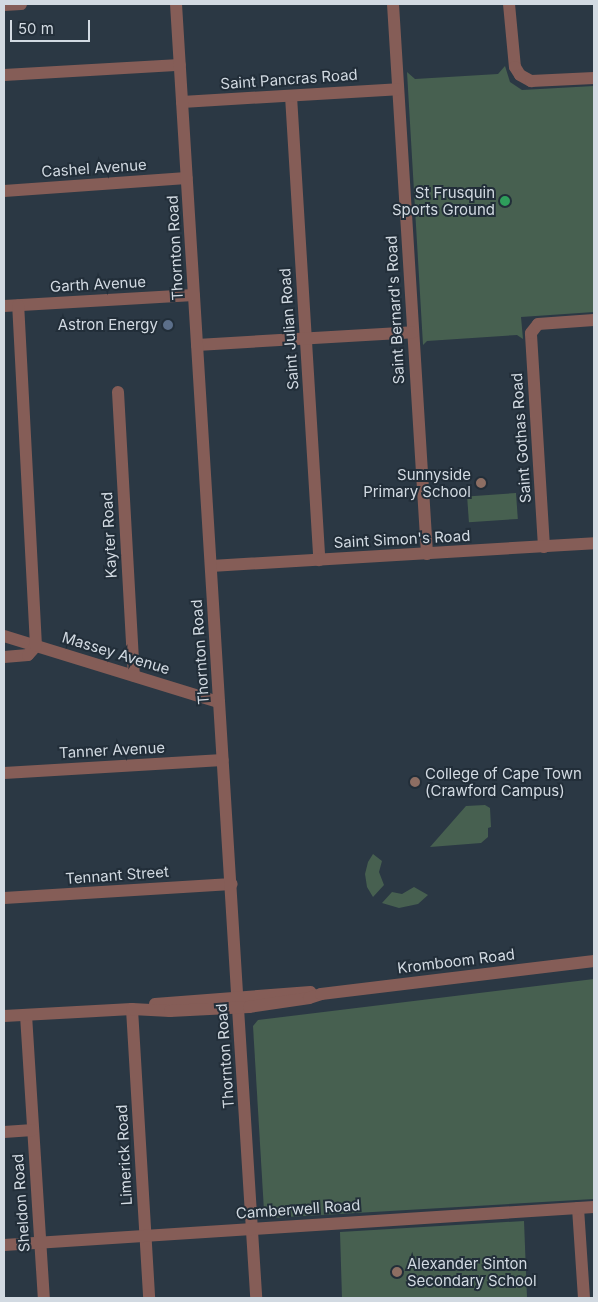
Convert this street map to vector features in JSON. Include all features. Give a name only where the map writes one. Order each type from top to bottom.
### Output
[{"type":"street","points":[[4,5],[21,4]]},
{"type":"street","name":"Thornton Road","points":[[176,4],[232,884],[237,1003],[256,1298]]},
{"type":"street","name":"Saint Bernard's Road","points":[[393,4],[427,554]]},
{"type":"street","points":[[509,4],[515,67],[520,75],[531,80],[594,78]]},
{"type":"street","points":[[4,76],[180,65]]},
{"type":"street","name":"Saint Pancras Road","points":[[182,102],[398,89]]},
{"type":"street","name":"Saint Julian Road","points":[[291,96],[319,560]]},
{"type":"street","name":"Cashel Avenue","points":[[4,191],[187,178]]},
{"type":"street","name":"Garth Avenue","points":[[4,306],[194,295]]},
{"type":"street","points":[[4,657],[28,655],[36,646],[18,305]]},
{"type":"street","name":"Saint Gothas Road","points":[[544,547],[531,336],[534,327],[541,324],[594,320]]},
{"type":"street","points":[[197,345],[413,332]]},
{"type":"street","name":"Kayter Road","points":[[118,392],[134,676]]},
{"type":"street","name":"Saint Simon's Road","points":[[211,566],[594,543]]},
{"type":"street","name":"Massey Avenue","points":[[4,636],[219,702]]},
{"type":"street","name":"Tanner Avenue","points":[[4,773],[223,760]]},
{"type":"street","name":"Tennant Street","points":[[4,898],[232,884]]},
{"type":"street","name":"Kromboom Road","points":[[4,1016],[132,1009],[152,1004],[237,1003],[295,992],[321,994],[594,961]]},
{"type":"street","name":"Limerick Road","points":[[132,1009],[149,1298]]},
{"type":"street","name":"Sheldon Road","points":[[26,1015],[44,1298]]},
{"type":"street","points":[[4,1132],[33,1130]]},
{"type":"street","name":"Camberwell Road","points":[[4,1245],[594,1207]]},
{"type":"street","points":[[578,1208],[584,1298]]},
{"type":"green space","name":"St Frusquin Sports Ground","points":[[505,66],[510,82],[522,90],[594,86],[594,312],[521,317],[523,339],[517,335],[427,341],[423,345],[407,72],[415,79],[498,74]]},
{"type":"green space","points":[[516,493],[518,519],[469,522],[467,496]]},
{"type":"green space","points":[[485,805],[490,808],[491,827],[488,828],[488,837],[481,843],[430,847],[466,806]]},
{"type":"green space","points":[[373,854],[382,861],[379,872],[384,885],[373,897],[367,887],[365,874],[368,862]]},
{"type":"green space","points":[[414,887],[428,895],[418,904],[399,908],[382,903],[392,892],[402,894]]},
{"type":"green space","points":[[594,979],[594,1199],[270,1218],[264,1211],[253,1026],[258,1020]]},
{"type":"green space","name":"Alexander Sinton Secondary School","points":[[524,1221],[527,1298],[342,1298],[340,1232]]},
{"type":"place","name":"St Frusquin Sports Ground","points":[[505,201]]},
{"type":"place","name":"Astron Energy","points":[[168,325]]},
{"type":"place","name":"Sunnyside Primary School","points":[[481,483]]},
{"type":"place","name":"College of Cape Town (Crawford Campus)","points":[[415,782]]},
{"type":"place","name":"Alexander Sinton Secondary School","points":[[397,1272]]}]
